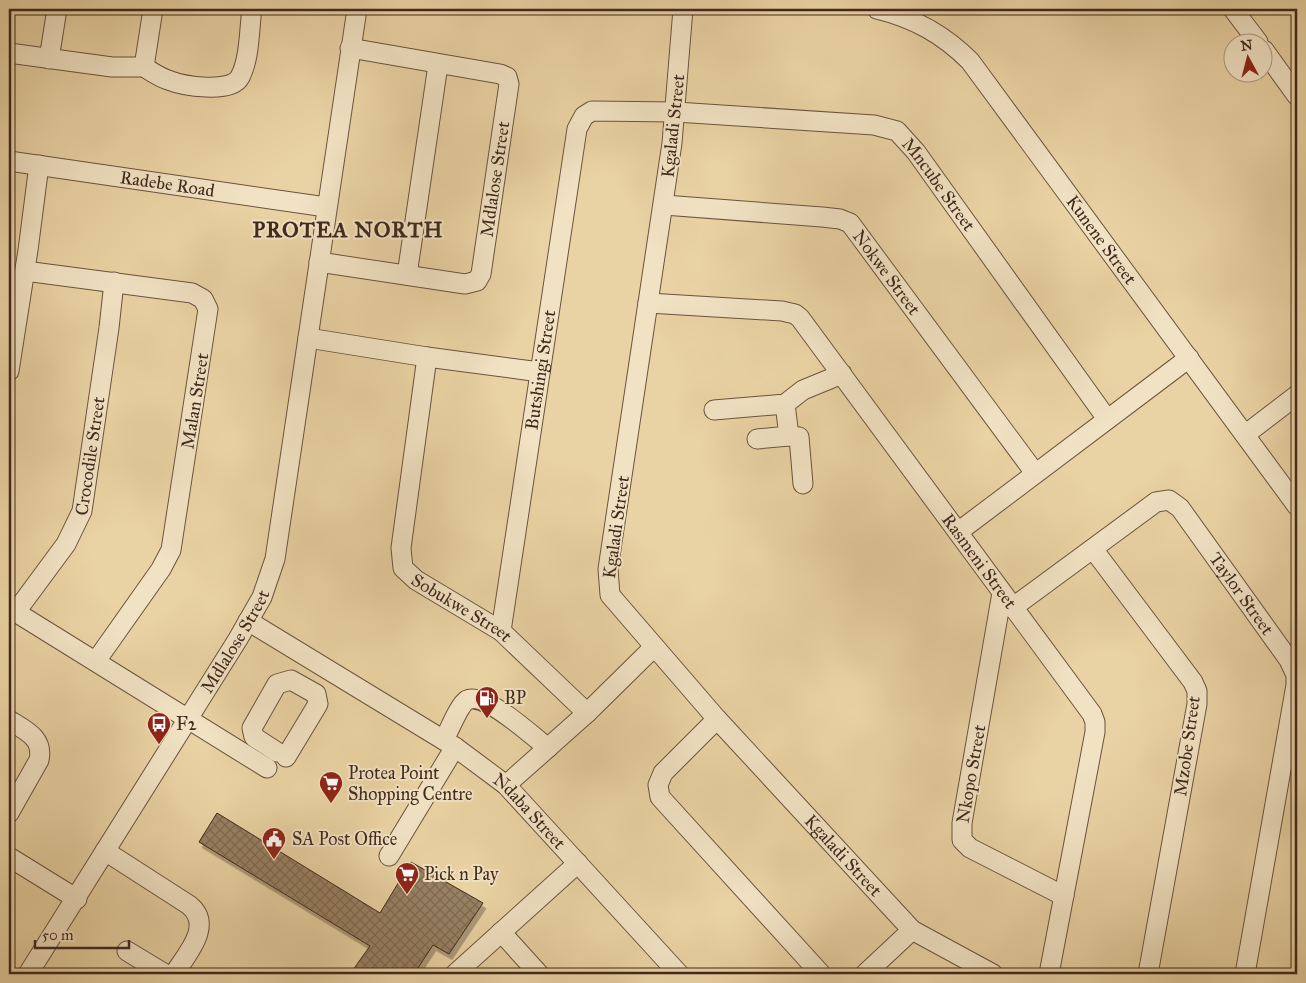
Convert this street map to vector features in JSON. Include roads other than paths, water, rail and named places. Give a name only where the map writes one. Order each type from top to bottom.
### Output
[{"type":"street","points":[[49,58],[57,9]]},
{"type":"street","points":[[144,67],[153,9]]},
{"type":"street","points":[[9,54],[125,68],[144,67],[170,81],[222,88],[236,82],[244,67],[252,9]]},
{"type":"street","name":"Mdlalose Street","points":[[28,974],[77,899],[188,719],[248,621],[268,584],[275,559],[356,9]]},
{"type":"street","name":"Kgaladi Street","points":[[683,9],[676,112],[664,206],[608,569],[608,587],[613,601],[718,719],[912,930],[993,974]]},
{"type":"street","name":"Kunene Street","points":[[883,9],[906,16],[930,29],[953,45],[970,61],[1246,434],[1297,506]]},
{"type":"street","points":[[1233,9],[1250,32]]},
{"type":"street","name":"Mdlalose Street","points":[[319,262],[465,284],[474,283],[480,277],[508,94],[509,80],[505,76],[350,48]]},
{"type":"street","points":[[1274,64],[1297,96]]},
{"type":"street","points":[[407,275],[438,65]]},
{"type":"street","name":"Mncube Street","points":[[588,112],[604,110],[676,112],[874,125],[897,131],[916,152],[1107,419]]},
{"type":"street","name":"Butshingi Street","points":[[501,631],[577,129],[581,119],[588,112]]},
{"type":"street","name":"Radebe Road","points":[[9,161],[326,207]]},
{"type":"street","points":[[9,371],[39,165]]},
{"type":"street","name":"Nokwe Street","points":[[664,206],[840,219],[850,224],[862,236],[1035,473]]},
{"type":"street","name":"Malan Street","points":[[25,271],[192,293],[203,299],[209,313],[171,550],[161,569],[96,661]]},
{"type":"street","name":"Crocodile Street","points":[[12,610],[66,544],[82,511],[114,282]]},
{"type":"street","name":"Rasmeni Street","points":[[648,303],[791,312],[803,322],[1095,719],[1095,732],[1049,974]]},
{"type":"street","points":[[308,338],[427,357],[540,372]]},
{"type":"street","name":"Sobukwe Street","points":[[427,357],[401,548],[403,568],[416,580],[501,631],[587,713]]},
{"type":"street","points":[[958,532],[1190,358]]},
{"type":"street","points":[[714,410],[786,404],[803,390],[842,374]]},
{"type":"street","points":[[1246,434],[1297,395]]},
{"type":"street","points":[[786,404],[789,436]]},
{"type":"street","points":[[758,439],[799,437],[804,484]]},
{"type":"street","name":"Taylor Street","points":[[1007,600],[1093,549],[1158,501],[1169,500],[1176,504],[1294,670],[1296,682],[1291,743],[1244,974]]},
{"type":"street","name":"Mzobe Street","points":[[1093,549],[1193,682],[1197,691],[1195,714],[1148,974]]},
{"type":"street","name":"Nkopo Street","points":[[1007,600],[962,822],[961,837],[970,848],[1064,896]]},
{"type":"street","points":[[12,610],[267,768]]},
{"type":"street","name":"Ndaba Street","points":[[248,621],[450,744],[506,784],[679,974]]},
{"type":"street","points":[[506,784],[587,713],[654,647]]},
{"type":"street","points":[[389,856],[450,744],[462,707],[467,700],[474,698],[482,700],[509,717],[548,748]]},
{"type":"street","points":[[718,719],[663,773],[658,785],[660,797],[821,974]]},
{"type":"street","points":[[9,720],[33,736],[40,751],[39,760],[9,813]]},
{"type":"street","points":[[105,851],[189,905],[196,912],[200,921],[199,933],[174,974]]},
{"type":"street","points":[[9,857],[77,899]]},
{"type":"street","points":[[455,974],[578,863]]},
{"type":"street","points":[[865,974],[912,930]]},
{"type":"street","points":[[501,932],[539,974]]},
{"type":"street","points":[[127,951],[165,974]]},
{"type":"place","name":"BP","points":[[487,719]]},
{"type":"place","name":"F2","points":[[159,745]]},
{"type":"place","name":"Protea Point Shopping Centre","points":[[331,804]]},
{"type":"place","name":"SA Post Office","points":[[274,860]]},
{"type":"place","name":"Pick n Pay","points":[[407,895]]},
{"type":"district","name":"PROTEA NORTH","points":[[348,229]]}]
